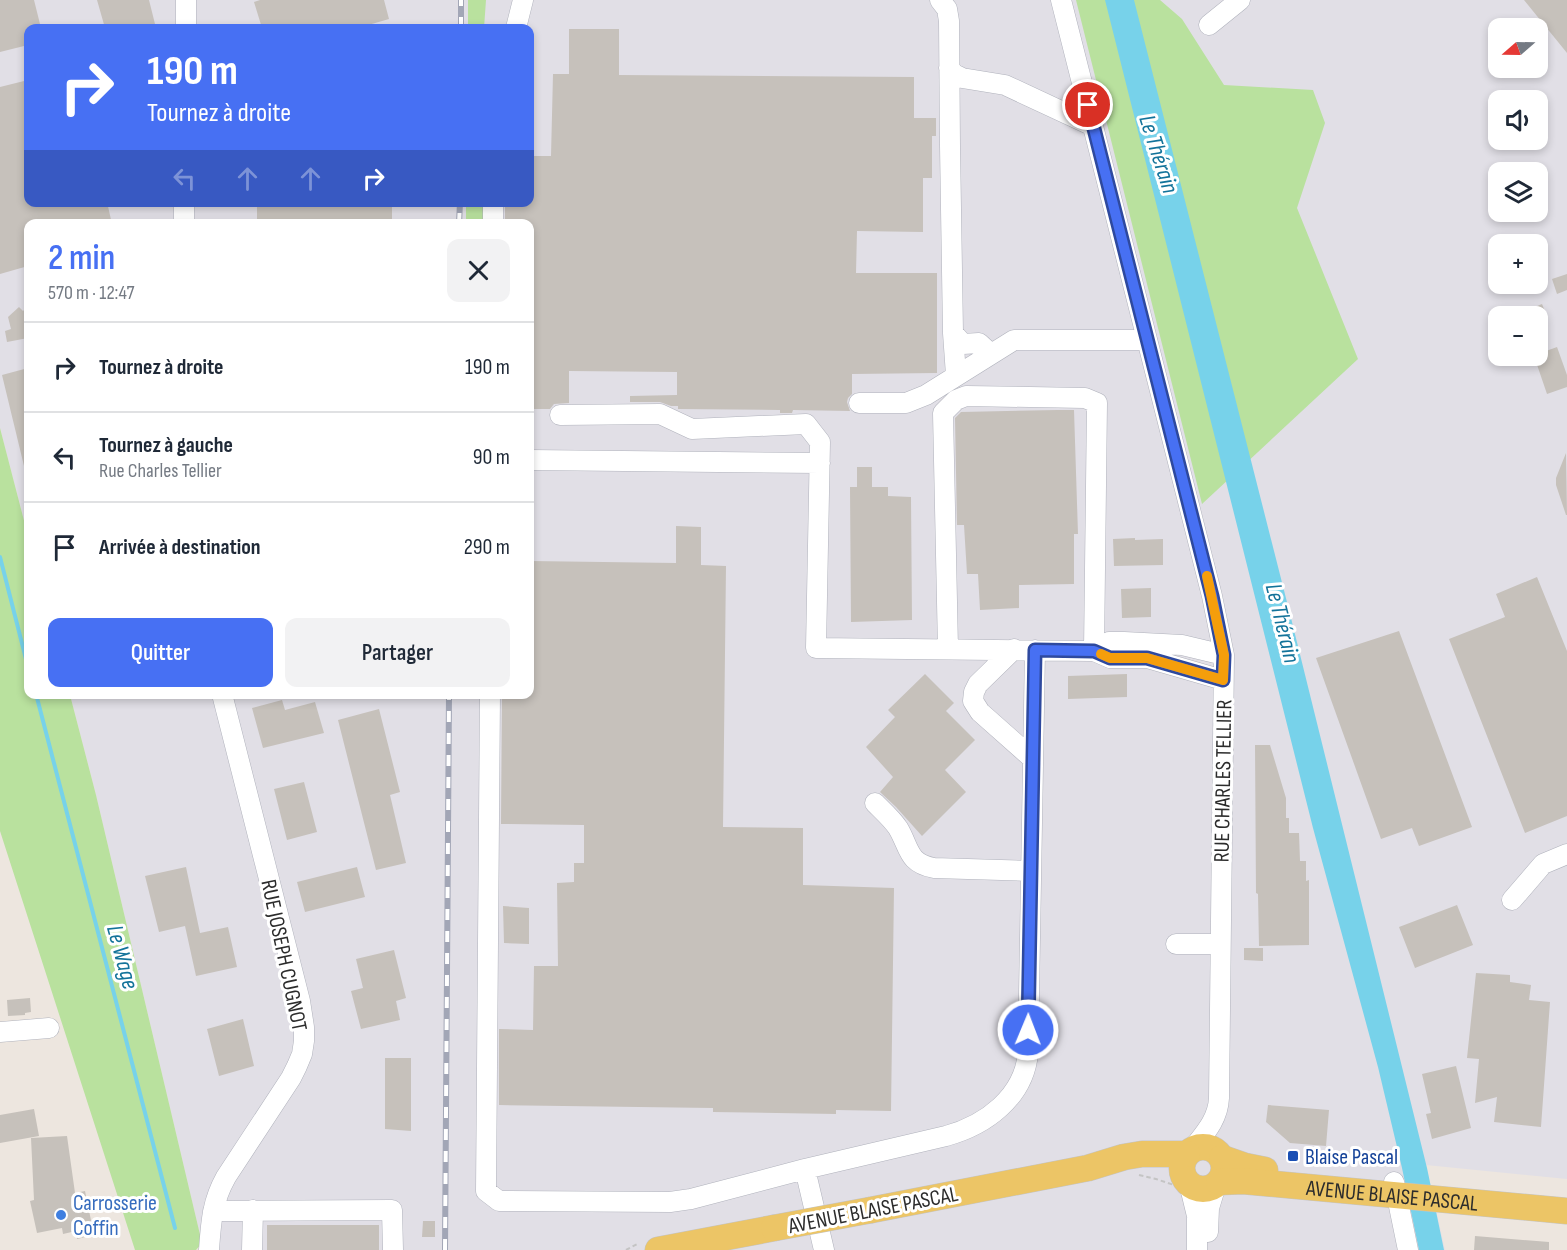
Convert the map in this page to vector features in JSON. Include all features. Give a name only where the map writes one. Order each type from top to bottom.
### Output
[{"type":"main road","name":"AVENUE BLAISE PASCAL","points":[[1199,1147],[1215,1150],[1219,1170],[1208,1188],[1200,1189],[1188,1166],[1199,1147]]},
{"type":"main road","name":"AVENUE BLAISE PASCAL","points":[[658,1250],[1088,1168],[1133,1155],[1188,1166]]},
{"type":"main road","name":"AVENUE BLAISE PASCAL","points":[[1219,1170],[1244,1181],[1444,1193],[1567,1197]]},
{"type":"main road","name":"AVENUE BLAISE PASCAL","points":[[1444,1193],[1567,1211]]},
{"type":"street","points":[[186,0],[186,24]]},
{"type":"street","points":[[517,24],[523,0]]},
{"type":"street","points":[[940,0],[947,9],[949,21],[953,333],[956,375]]},
{"type":"street","name":"RUE CHARLES TELLIER","points":[[1061,0],[1212,596],[1224,655],[1220,1090],[1213,1122],[1188,1166]]},
{"type":"street","points":[[1209,25],[1240,0]]},
{"type":"street","points":[[949,68],[957,76],[1005,85],[1093,126]]},
{"type":"street","points":[[953,333],[963,344],[980,343],[991,354]]},
{"type":"street","points":[[859,403],[906,403],[926,395],[1014,340],[1147,340]]},
{"type":"street","points":[[948,649],[943,413],[956,400],[966,396],[1085,398],[1097,403],[1094,651]]},
{"type":"street","points":[[560,416],[660,414],[692,429],[806,424],[820,442],[816,648],[1094,651],[1110,658],[1147,658],[1223,680]]},
{"type":"street","points":[[534,460],[820,463]]},
{"type":"street","points":[[1094,651],[1109,642],[1124,642],[1182,645],[1224,655]]},
{"type":"street","points":[[1014,650],[978,684],[974,692],[974,701],[980,712],[1033,759]]},
{"type":"street","points":[[490,699],[486,1191],[499,1201],[670,1202],[691,1199],[958,1133],[988,1118],[1009,1097],[1027,1062],[1035,650]]},
{"type":"street","name":"RUE JOSEPH CUGNOT","points":[[208,1244],[217,1195],[226,1177],[291,1078],[302,1054],[304,1041],[300,1001],[223,699]]},
{"type":"street","points":[[876,803],[898,829],[912,857],[922,865],[934,868],[1031,871]]},
{"type":"street","points":[[1512,900],[1543,864],[1567,854]]},
{"type":"street","points":[[1176,944],[1220,944]]},
{"type":"street","points":[[0,1032],[49,1028]]},
{"type":"street","name":"RUE CHARLES TELLIER","points":[[1208,1250],[1209,1214],[1219,1170],[1216,1113]]},
{"type":"street","points":[[1188,1166],[1197,1216],[1197,1250]]},
{"type":"street","points":[[806,1169],[824,1250]]},
{"type":"street","points":[[1398,1189],[1408,1250]]},
{"type":"street","points":[[252,1250],[253,1210]]},
{"type":"street","points":[[213,1211],[392,1210],[393,1250]]},
{"type":"shaded area","points":[[0,0],[1567,0],[1567,1179],[1426,1165],[1445,1250],[202,1250],[96,795],[71,699],[534,699],[534,219],[24,219],[24,521],[0,428]]},
{"type":"green space","points":[[468,0],[486,0],[484,24],[468,24]]},
{"type":"green space","points":[[1076,0],[1160,0],[1182,19],[1224,85],[1313,90],[1325,123],[1297,208],[1358,359],[1202,504]]},
{"type":"green space","points":[[466,207],[483,207],[483,219],[466,219]]},
{"type":"green space","points":[[0,428],[24,521],[24,699],[71,699],[202,1243],[196,1250],[135,1250],[0,831]]},
{"type":"water","name":"Le Thérain","points":[[1105,0],[1134,0],[1290,614],[1427,1168],[1444,1250],[1419,1250],[1378,1067],[1313,828]]},
{"type":"building","points":[[0,0],[34,0],[40,24],[24,24],[24,46],[0,52]]},
{"type":"building","points":[[97,0],[149,0],[155,24],[104,24]]},
{"type":"building","points":[[260,0],[384,0],[389,19],[372,24],[261,24],[254,2]]},
{"type":"building","points":[[1524,0],[1567,0],[1567,53],[1548,30],[1548,18],[1539,18]]},
{"type":"building","points":[[569,29],[619,29],[619,75],[914,77],[914,118],[936,118],[936,136],[932,136],[932,178],[923,178],[923,232],[857,231],[856,273],[937,273],[937,373],[852,374],[852,394],[847,402],[850,411],[793,410],[792,413],[780,413],[780,410],[678,409],[678,406],[660,402],[630,402],[630,396],[677,395],[677,372],[569,371],[569,403],[554,404],[550,409],[534,409],[534,219],[505,219],[505,207],[534,207],[534,156],[551,156],[553,74],[569,74]]},
{"type":"building","points":[[24,81],[24,207],[108,207],[111,219],[24,219],[24,267],[0,274],[0,87]]},
{"type":"building","points":[[257,207],[392,207],[392,219],[257,219]]},
{"type":"building","points":[[1567,274],[1567,290],[1557,294],[1552,279]]},
{"type":"building","points":[[19,307],[23,311],[24,339],[7,342],[5,331],[11,329],[8,317]]},
{"type":"building","points":[[1557,347],[1567,375],[1567,387],[1547,394],[1537,366],[1548,366],[1548,350]]},
{"type":"building","points":[[24,369],[24,466],[2,375]]},
{"type":"building","points":[[1074,410],[1078,534],[1074,534],[1074,584],[1019,585],[1019,608],[980,610],[978,574],[967,574],[964,525],[957,525],[955,418],[961,412]]},
{"type":"building","points":[[1566,453],[1567,515],[1556,485],[1556,478]]},
{"type":"building","points":[[857,467],[872,467],[872,487],[888,487],[888,496],[911,497],[912,620],[851,622],[850,487],[857,487]]},
{"type":"building","points":[[676,526],[701,527],[701,565],[726,566],[723,827],[803,828],[803,885],[894,888],[891,1111],[836,1110],[836,1114],[713,1112],[713,1108],[499,1105],[499,1029],[533,1030],[534,966],[558,966],[557,883],[574,882],[574,863],[584,863],[584,825],[501,824],[502,699],[534,699],[534,561],[676,563]]},
{"type":"building","points":[[1135,538],[1135,540],[1163,539],[1163,565],[1114,566],[1113,539]]},
{"type":"building","points":[[1537,577],[1567,651],[1567,816],[1525,833],[1449,639],[1505,617],[1496,594]]},
{"type":"building","points":[[1151,588],[1151,617],[1122,618],[1121,589]]},
{"type":"building","points":[[1399,631],[1472,827],[1419,846],[1412,828],[1381,839],[1316,658]]},
{"type":"building","points":[[925,674],[954,703],[946,711],[975,740],[945,770],[966,792],[922,836],[880,792],[893,777],[866,747],[895,717],[888,710]]},
{"type":"building","points":[[1127,674],[1127,697],[1068,699],[1068,676]]},
{"type":"building","points":[[282,700],[285,710],[315,702],[324,733],[263,748],[252,708]]},
{"type":"building","points":[[379,709],[400,792],[390,795],[406,863],[376,870],[338,720]]},
{"type":"building","points":[[1255,745],[1270,745],[1286,798],[1289,833],[1299,833],[1300,861],[1306,861],[1306,881],[1309,880],[1309,945],[1259,946],[1258,894],[1256,893]]},
{"type":"building","points":[[304,782],[317,832],[287,840],[274,789]]},
{"type":"building","points":[[186,867],[200,933],[228,927],[237,967],[196,976],[185,926],[159,932],[145,876]]},
{"type":"building","points":[[357,867],[365,897],[305,912],[297,882]]},
{"type":"building","points":[[1457,905],[1473,945],[1415,968],[1399,927]]},
{"type":"building","points":[[503,906],[529,908],[529,944],[504,943]]},
{"type":"building","points":[[1244,948],[1263,948],[1263,961],[1244,960]]},
{"type":"building","points":[[394,950],[406,998],[396,1001],[400,1020],[361,1029],[351,991],[363,988],[356,959]]},
{"type":"building","points":[[1476,973],[1510,975],[1510,982],[1531,985],[1529,1000],[1550,1002],[1541,1127],[1494,1122],[1497,1097],[1475,1103],[1479,1059],[1467,1058]]},
{"type":"building","points":[[30,998],[31,1012],[25,1015],[8,1016],[7,1000]]},
{"type":"building","points":[[243,1019],[254,1066],[219,1076],[207,1029]]},
{"type":"building","points":[[385,1058],[411,1058],[411,1131],[385,1129]]},
{"type":"building","points":[[1456,1066],[1471,1128],[1432,1139],[1426,1114],[1431,1113],[1422,1074]]},
{"type":"building","points":[[1268,1105],[1329,1110],[1326,1146],[1290,1143],[1266,1122]]},
{"type":"building","points":[[34,1109],[39,1136],[0,1143],[0,1115]]},
{"type":"building","points":[[67,1136],[75,1193],[85,1191],[94,1235],[77,1239],[76,1231],[63,1234],[62,1228],[37,1233],[30,1201],[34,1200],[31,1138]]},
{"type":"building","points":[[423,1221],[435,1221],[435,1237],[422,1237]]},
{"type":"building","points":[[267,1225],[379,1225],[379,1250],[267,1250]]},
{"type":"building","points":[[1475,1236],[1549,1242],[1549,1250],[1474,1250]]},
{"type":"waterway","name":"Le Wage","points":[[0,557],[24,651]]},
{"type":"waterway","name":"Le Wage","points":[[37,699],[175,1228]]},
{"type":"railway","points":[[461,0],[461,24]]},
{"type":"railway","points":[[459,219],[460,207]]},
{"type":"railway","points":[[445,1250],[449,699]]},
{"type":"slow traffic","points":[[1101,654],[1110,658],[1147,658],[1223,680],[1224,655],[1207,576]]},
{"type":"place","name":"Blaise Pascal","points":[[1293,1156]]},
{"type":"place","name":"Carrosserie Coffin","points":[[61,1215]]},
{"type":"route","points":[[1028,1030],[1035,650],[1094,651],[1110,658],[1147,658],[1223,680],[1224,655],[1212,596],[1088,105]]}]
